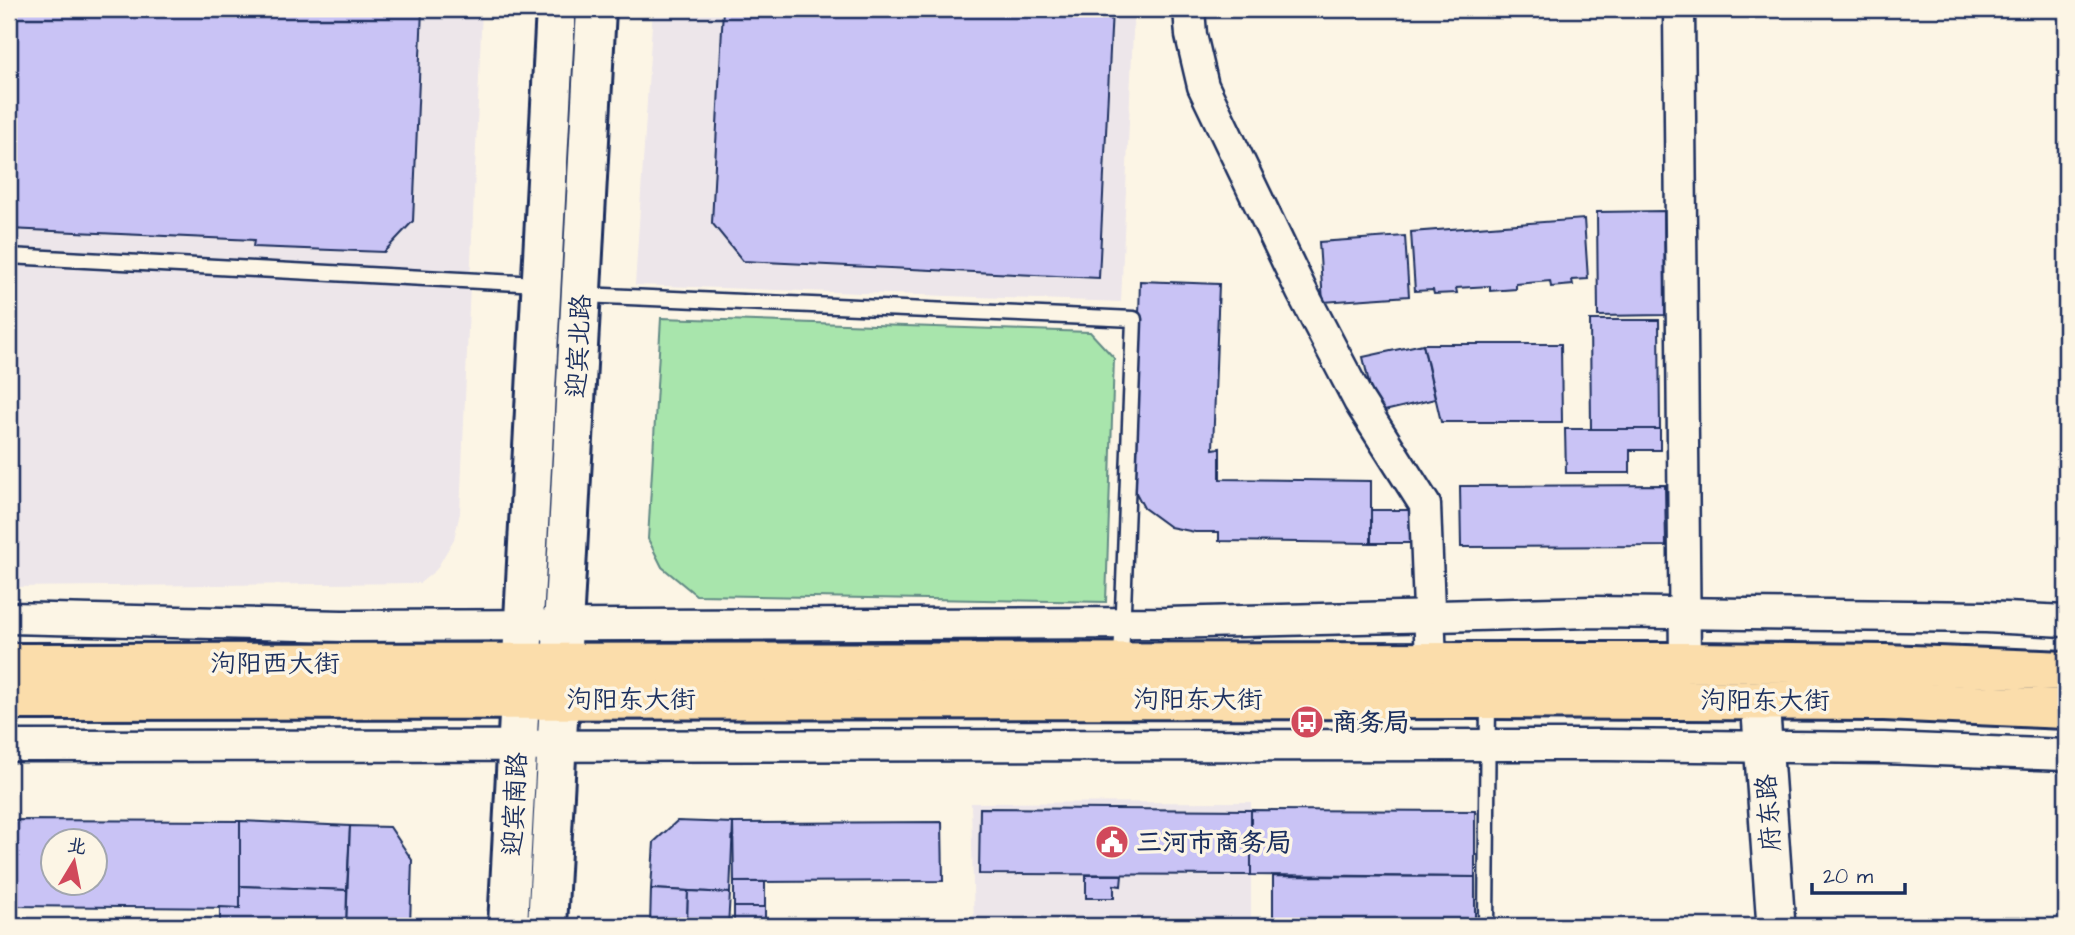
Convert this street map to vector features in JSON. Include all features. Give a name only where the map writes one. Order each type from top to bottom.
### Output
[{"type":"highway","name":"泃阳东大街","points":[[543,675],[1121,663],[1431,662],[1885,664],[2066,671]]},
{"type":"highway","name":"泃阳西大街","points":[[9,663],[543,675]]},
{"type":"highway","name":"泃阳东大街","points":[[543,675],[1488,699],[1884,701],[2066,709]]},
{"type":"highway","name":"泃阳西大街","points":[[9,700],[543,675]]},
{"type":"main road","name":"迎宾北路","points":[[543,675],[524,625],[556,9]]},
{"type":"main road","name":"迎宾北路","points":[[543,675],[581,295],[596,9]]},
{"type":"main road","name":"迎宾南路","points":[[508,926],[517,746],[543,675]]},
{"type":"main road","name":"迎宾南路","points":[[543,675],[557,746],[547,926]]},
{"type":"street","points":[[1189,9],[1191,36],[1203,86],[1302,292],[1352,388],[1425,505],[1431,662]]},
{"type":"street","points":[[1679,9],[1685,662]]},
{"type":"street","points":[[543,675],[1122,623],[1592,612],[1986,617],[2066,621]]},
{"type":"street","points":[[9,618],[342,626],[524,625]]},
{"type":"street","name":"府东路","points":[[1760,700],[1776,926]]},
{"type":"street","points":[[9,746],[1763,746],[2066,755]]},
{"type":"lane","points":[[9,256],[542,284]]},
{"type":"lane","points":[[581,295],[1134,319],[1121,663]]},
{"type":"lane","points":[[1486,926],[1488,699]]},
{"type":"shaded area","points":[[9,9],[482,9],[460,513],[454,539],[436,570],[420,583],[9,587]]},
{"type":"shaded area","points":[[653,9],[1134,9],[1121,302],[635,285]]},
{"type":"shaded area","name":"三河市商务局","points":[[1251,802],[1251,926],[974,926],[971,803]]},
{"type":"green space","points":[[661,318],[1090,332],[1114,358],[1106,602],[696,595],[662,567],[648,539]]},
{"type":"building","points":[[9,9],[422,9],[413,221],[384,252],[253,247],[254,240],[9,229]]},
{"type":"building","points":[[723,9],[1112,9],[1099,278],[743,261],[712,223]]},
{"type":"building","points":[[1664,211],[1665,315],[1598,316],[1597,212]]},
{"type":"building","points":[[1584,219],[1588,279],[1572,280],[1573,285],[1551,287],[1550,281],[1516,284],[1516,289],[1490,291],[1490,286],[1456,288],[1457,293],[1415,291],[1411,232]]},
{"type":"building","points":[[1405,236],[1409,296],[1323,302],[1319,242]]},
{"type":"building","points":[[1140,281],[1219,284],[1213,449],[1220,448],[1220,479],[1371,481],[1371,543],[1219,541],[1219,532],[1195,532],[1170,527],[1144,508],[1134,489]]},
{"type":"building","points":[[1590,320],[1659,320],[1660,429],[1591,429]]},
{"type":"building","points":[[1423,344],[1435,399],[1376,413],[1363,357]]},
{"type":"building","points":[[1423,344],[1561,344],[1562,422],[1441,422]]},
{"type":"building","points":[[1565,429],[1660,429],[1660,450],[1630,450],[1630,473],[1566,473]]},
{"type":"building","points":[[1665,485],[1666,546],[1461,547],[1460,486]]},
{"type":"building","points":[[1371,510],[1411,510],[1411,543],[1371,543]]},
{"type":"building","points":[[980,808],[1251,810],[1251,875],[979,874]]},
{"type":"building","points":[[1251,810],[1475,811],[1475,877],[1251,875]]},
{"type":"building","points":[[9,820],[240,821],[240,908],[9,906]]},
{"type":"building","points":[[240,821],[350,826],[347,890],[240,886]]},
{"type":"building","points":[[677,821],[733,823],[730,893],[651,889],[654,842]]},
{"type":"building","points":[[942,822],[943,881],[734,882],[733,823]]},
{"type":"building","points":[[350,826],[390,827],[412,860],[410,926],[346,926]]},
{"type":"building","points":[[1086,875],[1122,875],[1121,886],[1114,885],[1114,898],[1086,898]]},
{"type":"building","points":[[1273,876],[1475,877],[1475,926],[1273,926]]},
{"type":"building","points":[[734,882],[765,882],[765,907],[734,907]]},
{"type":"building","points":[[240,886],[347,890],[346,926],[220,926],[220,907],[240,908]]},
{"type":"building","points":[[651,889],[688,891],[687,926],[650,926]]},
{"type":"building","points":[[688,891],[730,893],[728,926],[687,926]]},
{"type":"building","points":[[734,907],[765,907],[765,926],[734,926]]},
{"type":"place","name":"商务局","points":[[1307,722]]},
{"type":"place","name":"三河市商务局","points":[[1112,842]]}]
